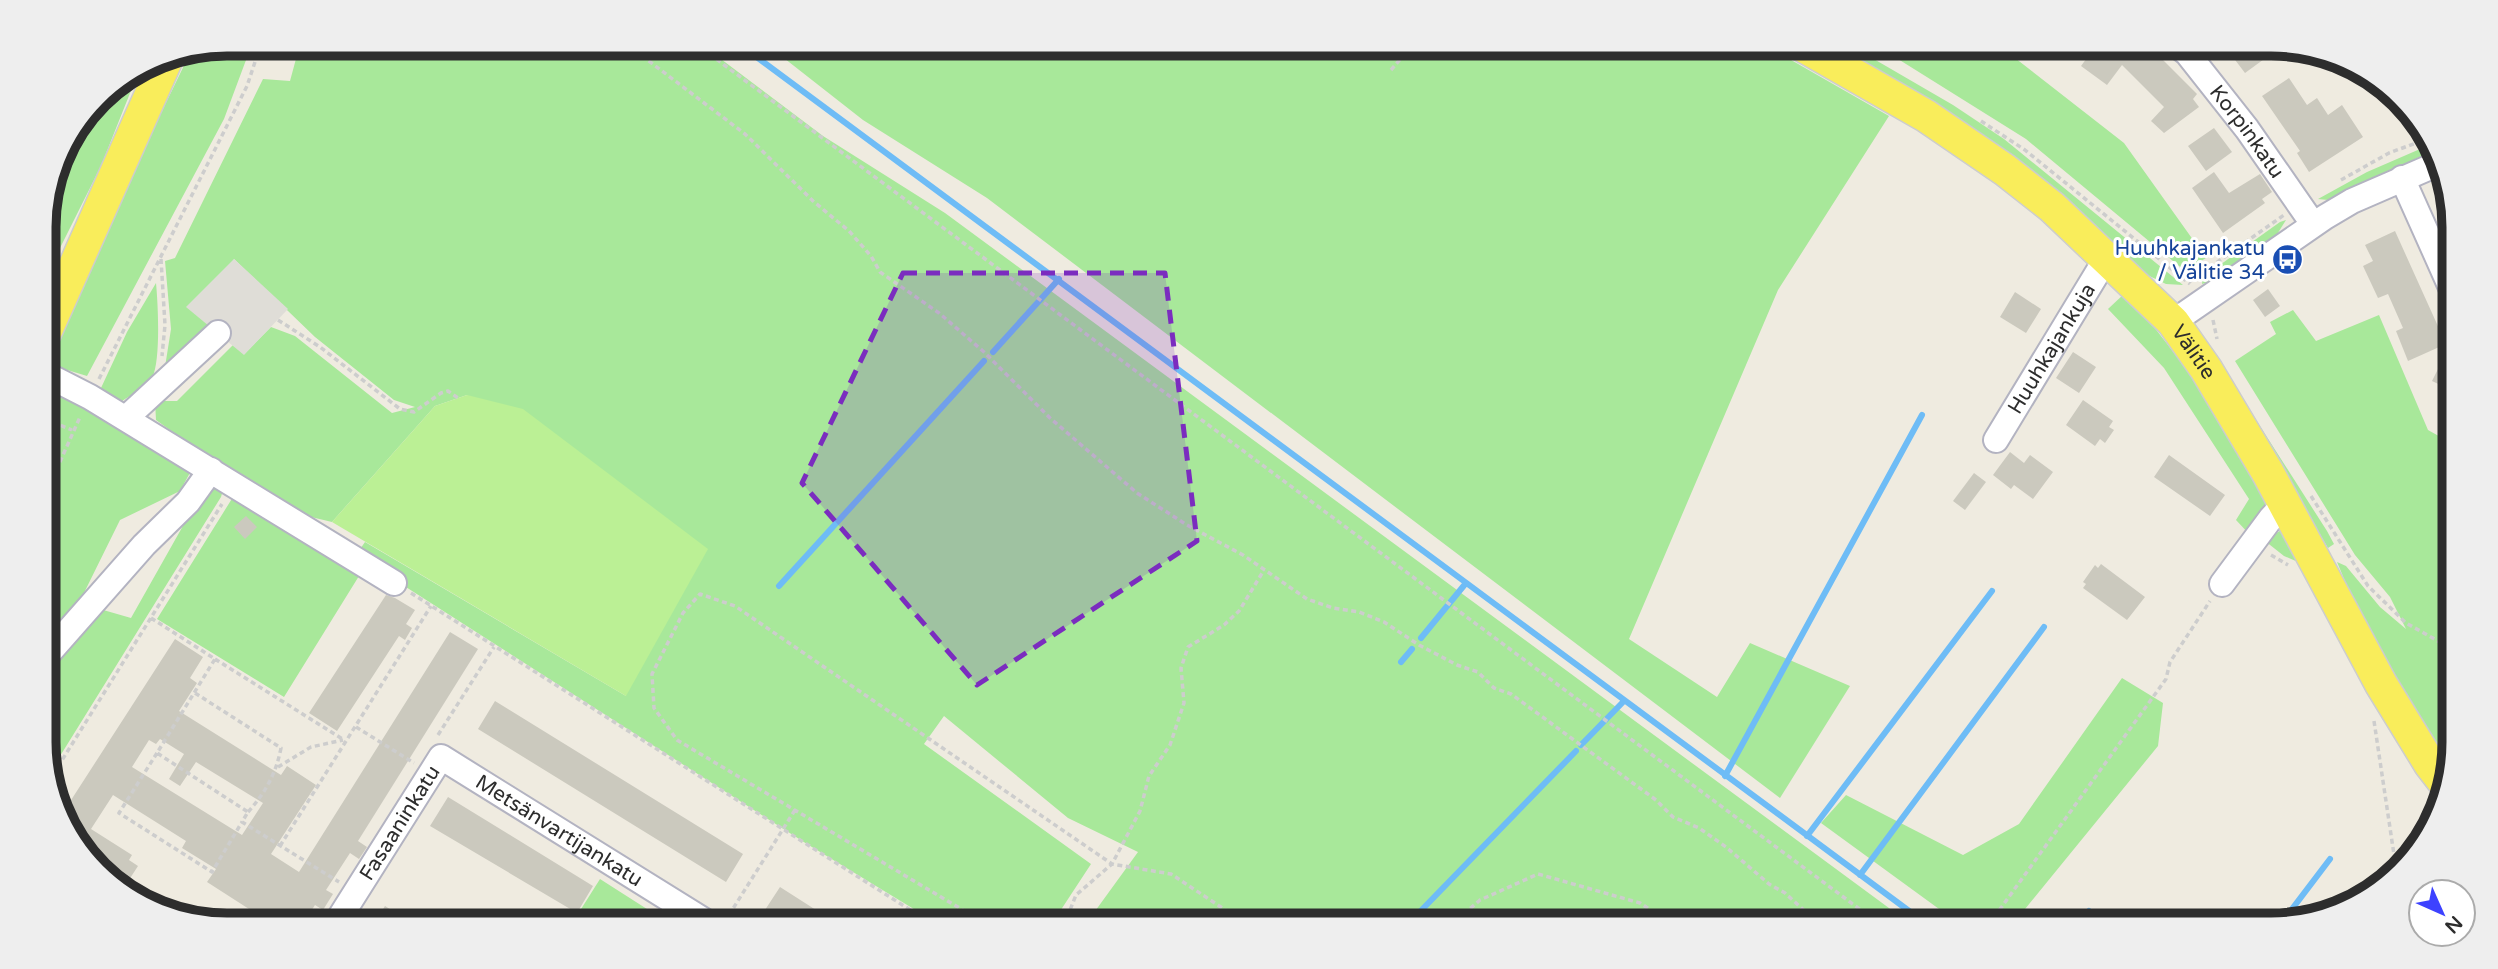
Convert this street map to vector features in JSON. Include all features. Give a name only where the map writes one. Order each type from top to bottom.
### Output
[{"type":"main road","name":"Välitie","points":[[1821,56],[1926,116],[2005,170],[2052,207],[2173,322],[2206,369],[2285,503],[2381,684],[2439,775]]},
{"type":"main road","points":[[56,308],[162,69]]},
{"type":"street","name":"Korpinkatu","points":[[2194,56],[2313,224]]},
{"type":"street","points":[[2173,322],[2313,224],[2352,201],[2431,167]]},
{"type":"street","points":[[2402,178],[2442,267]]},
{"type":"street","name":"Huuhkajankuja","points":[[1996,440],[2107,257]]},
{"type":"street","points":[[126,418],[218,333]]},
{"type":"street","points":[[56,380],[126,418],[394,583]]},
{"type":"street","points":[[56,645],[144,545],[188,502],[211,470]]},
{"type":"street","points":[[2222,584],[2285,503]]},
{"type":"street","name":"Metsänvartijankatu","points":[[435,755],[704,913]]},
{"type":"street","name":"Fasaaninkatu","points":[[342,913],[435,755]]},
{"type":"path","points":[[56,470],[73,431],[247,86],[257,56]]},
{"type":"path","points":[[641,56],[745,134],[813,201],[849,231],[871,256],[880,272],[939,313],[984,352],[1051,418],[1137,493],[1307,599],[1372,617],[1428,650],[1478,672],[1494,688],[1511,694],[1656,800],[1672,817],[1699,828],[1726,846],[1807,913]]},
{"type":"path","points":[[712,56],[1865,913]]},
{"type":"path","points":[[1391,70],[1403,56]]},
{"type":"path","points":[[2127,231],[2189,282],[2204,299]]},
{"type":"path","points":[[158,390],[165,325],[161,257]]},
{"type":"path","points":[[278,320],[320,347],[400,409],[414,412],[448,391],[458,398]]},
{"type":"path","points":[[56,424],[73,431]]},
{"type":"path","points":[[58,767],[234,484]]},
{"type":"path","points":[[2343,549],[2368,586],[2406,622],[2442,643]]},
{"type":"path","points":[[1068,913],[1076,895],[1112,864],[1140,811],[1149,776],[1170,745],[1184,703],[1181,668],[1188,648],[1224,625],[1239,611],[1264,570]]},
{"type":"path","points":[[394,583],[915,913]]},
{"type":"path","points":[[1997,913],[2166,679],[2170,662],[2222,584]]},
{"type":"path","points":[[968,913],[677,740],[654,708],[652,674],[683,613],[700,594],[735,606],[1112,864],[1171,874],[1230,913]]},
{"type":"path","points":[[280,846],[430,606]]},
{"type":"path","points":[[151,618],[346,739]]},
{"type":"path","points":[[356,727],[435,755],[436,737],[495,647]]},
{"type":"path","points":[[195,692],[281,748],[278,767],[262,797],[248,812],[212,872],[119,813],[215,660]]},
{"type":"path","points":[[2373,719],[2395,860]]},
{"type":"path","points":[[278,767],[311,747],[346,739]]},
{"type":"path","points":[[157,754],[248,812]]},
{"type":"path","points":[[725,913],[795,810]]},
{"type":"path","points":[[242,822],[344,885]]},
{"type":"path","points":[[1465,913],[1480,900],[1538,874],[1640,903],[1655,913]]},
{"type":"highlighted area","points":[[903,273],[1165,273],[1197,541],[977,685],[802,483]]},
{"type":"green space","points":[[248,56],[224,119],[87,376],[56,364],[56,330],[186,61],[205,57]]},
{"type":"green space","points":[[297,56],[717,56],[823,136],[945,213],[1896,913],[1094,913],[1138,852],[1068,818],[944,716],[924,744],[1091,864],[1059,913],[920,913],[807,844],[356,555],[365,542],[626,696],[467,395],[435,406],[332,522],[282,510],[156,420],[155,401],[177,401],[233,345],[244,354],[271,327],[295,336],[392,413],[415,407],[394,400],[315,337],[234,259],[211,327],[165,367],[171,329],[165,261],[175,258],[263,79],[290,81]]},
{"type":"green space","points":[[781,56],[1784,56],[1889,116],[1778,290],[1629,639],[1717,697],[1750,643],[1850,686],[1780,798],[987,198],[863,120]]},
{"type":"green space","points":[[1841,56],[1869,56],[1953,105],[2004,139],[2183,285],[2166,284],[2141,272]]},
{"type":"green space","points":[[1893,56],[2012,56],[2124,143],[2206,258],[2185,271],[2026,139]]},
{"type":"green space","points":[[133,84],[101,166],[56,256],[59,194],[74,152],[91,123],[106,106]]},
{"type":"green space","points":[[2422,148],[2425,154],[2328,200],[2318,199],[2367,172]]},
{"type":"green space","points":[[2286,220],[2276,236],[2211,281],[2202,284],[2203,277]]},
{"type":"green space","points":[[156,283],[158,346],[152,378],[121,402],[106,397],[101,388],[127,332]]},
{"type":"green space","points":[[2125,293],[2166,342],[2204,395],[2254,478],[2268,506],[2250,535],[2236,520],[2249,499],[2164,368],[2108,309]]},
{"type":"green space","points":[[2293,310],[2316,341],[2379,315],[2428,430],[2442,438],[2441,759],[2360,617],[2337,562],[2346,566],[2380,607],[2406,629],[2390,597],[2355,555],[2235,361],[2276,334],[2270,322]]},
{"type":"green space","points":[[2210,348],[2327,531],[2334,544],[2328,548]]},
{"type":"green space","points":[[56,393],[93,411],[192,469],[180,491],[120,520],[79,603],[131,618],[197,501],[212,488],[223,490],[57,761]]},
{"type":"green space","points":[[467,395],[523,409],[708,549],[626,696],[332,522],[435,406]]},
{"type":"green space","points":[[233,497],[359,576],[284,697],[157,619]]},
{"type":"green space","points":[[2281,530],[2298,562],[2284,556],[2265,541]]},
{"type":"green space","points":[[2122,678],[2163,703],[2158,746],[2022,913],[1945,913],[1821,823],[1846,795],[1963,855],[2019,824]]},
{"type":"green space","points":[[600,879],[653,913],[579,913]]},
{"type":"shaded area","points":[[234,259],[288,309],[244,355],[186,307]]},
{"type":"building","points":[[2088,56],[2159,56],[2197,94],[2193,99],[2199,107],[2164,133],[2151,121],[2164,107],[2122,65],[2107,85],[2081,66]]},
{"type":"building","points":[[2232,56],[2268,56],[2245,73]]},
{"type":"building","points":[[2289,78],[2307,105],[2317,98],[2328,115],[2342,105],[2363,137],[2309,172],[2297,153],[2300,151],[2262,96]]},
{"type":"building","points":[[2214,128],[2232,152],[2206,171],[2188,146]]},
{"type":"building","points":[[2214,172],[2229,193],[2260,174],[2272,192],[2262,199],[2265,203],[2223,233],[2192,188]]},
{"type":"building","points":[[2395,231],[2442,335],[2442,346],[2408,361],[2396,331],[2403,328],[2388,294],[2378,298],[2363,266],[2373,261],[2365,245]]},
{"type":"building","points":[[2268,289],[2280,306],[2265,317],[2253,300]]},
{"type":"building","points":[[2015,292],[2041,309],[2026,333],[2000,317]]},
{"type":"building","points":[[2073,352],[2096,367],[2079,393],[2056,378]]},
{"type":"building","points":[[2442,361],[2442,386],[2432,381]]},
{"type":"building","points":[[2083,400],[2113,421],[2109,427],[2114,430],[2105,443],[2100,439],[2095,446],[2066,425]]},
{"type":"building","points":[[2010,452],[2024,463],[2030,455],[2053,472],[2033,499],[2014,485],[2011,489],[1993,475]]},
{"type":"building","points":[[2169,455],[2225,495],[2210,516],[2154,477]]},
{"type":"building","points":[[1974,473],[1986,482],[1965,510],[1953,501]]},
{"type":"building","points":[[246,516],[257,527],[245,539],[234,527]]},
{"type":"building","points":[[2101,564],[2145,597],[2127,620],[2083,588],[2086,584],[2083,582],[2095,565],[2098,568]]},
{"type":"building","points":[[386,595],[415,610],[406,624],[412,628],[405,640],[399,636],[337,731],[309,713]]},
{"type":"building","points":[[450,632],[478,649],[358,841],[367,847],[359,859],[350,853],[326,890],[333,894],[323,910],[315,905],[310,913],[255,913],[207,882],[216,869],[182,848],[186,841],[113,795],[91,829],[132,855],[129,860],[138,866],[128,881],[99,855],[85,837],[68,804],[175,639],[203,657],[190,678],[197,683],[179,711],[281,775],[287,766],[316,785],[271,854],[299,872]],"holes":[[[160,739],[184,754],[169,779],[180,786],[196,762],[263,803],[242,835],[132,767],[149,740],[156,744]]]},
{"type":"building","points":[[495,701],[743,854],[726,882],[478,729]]},
{"type":"building","points":[[448,797],[593,886],[577,913],[430,826]]},
{"type":"building","points":[[780,887],[820,913],[763,913]]},
{"type":"building","points":[[385,906],[396,913],[381,913]]},
{"type":"waterway","points":[[755,56],[1912,913]]},
{"type":"waterway","points":[[993,352],[1059,279]]},
{"type":"waterway","points":[[779,586],[984,361]]},
{"type":"waterway","points":[[1725,776],[1922,415]]},
{"type":"waterway","points":[[1421,638],[1466,583]]},
{"type":"waterway","points":[[1807,836],[1992,591]]},
{"type":"waterway","points":[[1860,875],[2044,627]]},
{"type":"waterway","points":[[1401,662],[1412,649]]},
{"type":"waterway","points":[[1581,745],[1624,701]]},
{"type":"waterway","points":[[1419,913],[1576,751]]},
{"type":"waterway","points":[[2290,912],[2330,859]]},
{"type":"place","name":"Huuhkajankatu / Välitie 34","points":[[2288,260]]}]
